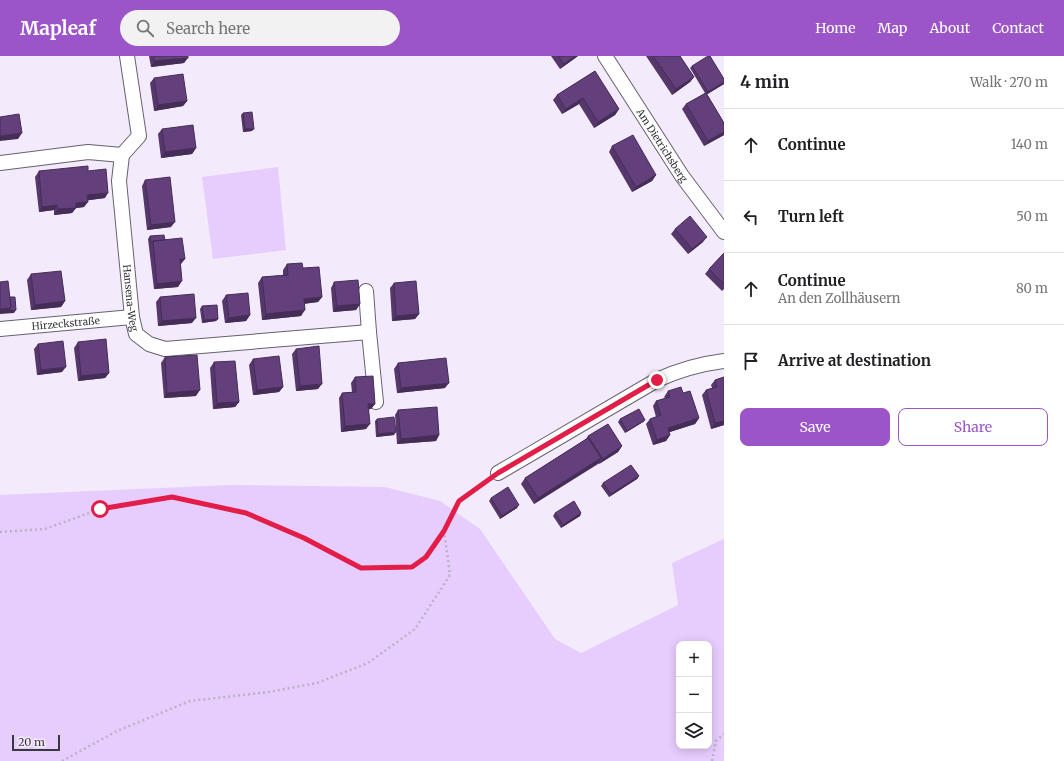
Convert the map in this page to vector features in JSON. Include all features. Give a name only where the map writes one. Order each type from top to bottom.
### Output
[{"type":"street","points":[[0,163],[88,152],[122,155],[139,136],[127,56]]},
{"type":"street","name":"Am Dietrichsberg","points":[[605,56],[682,176],[724,232]]},
{"type":"street","name":"Hansena-Weg","points":[[122,155],[119,181],[132,317],[136,334],[150,344],[165,349],[369,332]]},
{"type":"street","points":[[366,291],[376,402]]},
{"type":"street","name":"Hirzeckstraße","points":[[0,329],[132,317]]},
{"type":"street","points":[[498,473],[657,380],[678,370],[706,363],[724,361]]},
{"type":"path","points":[[0,532],[45,530],[100,509],[172,497],[246,513],[304,538],[361,568],[412,567],[426,557],[444,531],[459,501],[498,473]]},
{"type":"path","points":[[62,761],[117,731],[190,701],[269,692],[317,683],[368,663],[415,630],[450,574],[444,531]]},
{"type":"path","points":[[712,761],[716,741],[724,734]]},
{"type":"shaded area","points":[[278,167],[286,250],[213,259],[202,177]]},
{"type":"shaded area","points":[[231,485],[385,487],[440,501],[480,529],[555,639],[581,653],[678,605],[672,563],[724,539],[724,761],[0,761],[0,495]]},
{"type":"building","points":[[154,56],[188,56],[188,58],[154,61]]},
{"type":"building","points":[[558,56],[575,56],[564,64]]},
{"type":"building","points":[[653,56],[680,56],[694,77],[676,89]]},
{"type":"building","points":[[710,56],[724,79],[724,82],[708,92],[692,66]]},
{"type":"building","points":[[595,71],[619,109],[598,122],[583,98],[566,109],[557,95]]},
{"type":"building","points":[[183,74],[187,101],[158,105],[154,78]]},
{"type":"building","points":[[706,93],[724,123],[724,132],[708,141],[686,104]]},
{"type":"building","points":[[252,112],[254,129],[245,129],[243,113]]},
{"type":"building","points":[[19,114],[22,133],[0,136],[0,117]]},
{"type":"building","points":[[193,125],[196,148],[165,152],[162,129]]},
{"type":"building","points":[[633,135],[656,175],[636,187],[612,146]]},
{"type":"building","points":[[88,166],[88,171],[106,169],[108,193],[87,195],[88,202],[76,203],[76,208],[58,209],[57,205],[42,207],[39,171]]},
{"type":"building","points":[[170,177],[175,222],[151,225],[145,180]]},
{"type":"building","points":[[690,216],[707,237],[692,249],[675,229]]},
{"type":"building","points":[[164,235],[165,240],[153,241],[151,243],[150,236]]},
{"type":"building","points":[[182,238],[185,259],[180,259],[182,281],[157,284],[153,241]]},
{"type":"building","points":[[724,253],[724,284],[709,269]]},
{"type":"building","points":[[302,263],[303,268],[319,267],[322,297],[304,299],[305,310],[266,314],[262,277],[288,275],[287,264]]},
{"type":"building","points":[[61,271],[65,301],[35,305],[31,274]]},
{"type":"building","points":[[358,280],[360,304],[337,306],[334,282]]},
{"type":"building","points":[[8,281],[11,308],[0,309],[0,282]]},
{"type":"building","points":[[416,281],[419,314],[396,316],[394,283]]},
{"type":"building","points":[[248,293],[250,315],[229,318],[226,295]]},
{"type":"building","points":[[194,294],[196,318],[162,321],[160,297]]},
{"type":"building","points":[[10,297],[15,297],[16,310],[9,311],[11,308]]},
{"type":"building","points":[[217,305],[218,319],[204,320],[202,306]]},
{"type":"building","points":[[106,339],[109,373],[81,376],[78,342]]},
{"type":"building","points":[[63,341],[66,367],[41,370],[38,344]]},
{"type":"building","points":[[319,346],[322,384],[300,386],[296,349]]},
{"type":"building","points":[[197,355],[200,390],[167,393],[165,357]]},
{"type":"building","points":[[279,356],[283,387],[257,390],[253,359]]},
{"type":"building","points":[[446,358],[449,383],[401,388],[398,363]]},
{"type":"building","points":[[235,361],[239,402],[217,403],[214,362]]},
{"type":"building","points":[[373,376],[375,404],[368,404],[370,424],[345,426],[342,393],[356,392],[355,377]]},
{"type":"building","points":[[724,377],[724,421],[715,423],[706,390],[717,387],[715,380]]},
{"type":"building","points":[[681,387],[683,393],[690,391],[699,418],[668,428],[670,435],[657,440],[650,419],[661,415],[656,401],[670,397],[668,391]]},
{"type":"building","points":[[437,407],[439,435],[401,439],[398,410]]},
{"type":"building","points":[[639,409],[645,420],[627,431],[620,419]]},
{"type":"building","points":[[394,417],[396,432],[378,434],[377,419]]},
{"type":"building","points":[[608,424],[622,446],[603,459],[588,436]]},
{"type":"building","points":[[588,438],[601,458],[538,498],[525,478]]},
{"type":"building","points":[[631,465],[639,476],[611,494],[603,483]]},
{"type":"building","points":[[508,487],[519,505],[502,516],[491,498]]},
{"type":"building","points":[[574,501],[581,513],[563,525],[555,513]]},
{"type":"route","points":[[100,509],[172,497],[246,513],[304,538],[361,568],[412,567],[426,557],[444,531],[459,501],[498,473],[657,380]]}]
